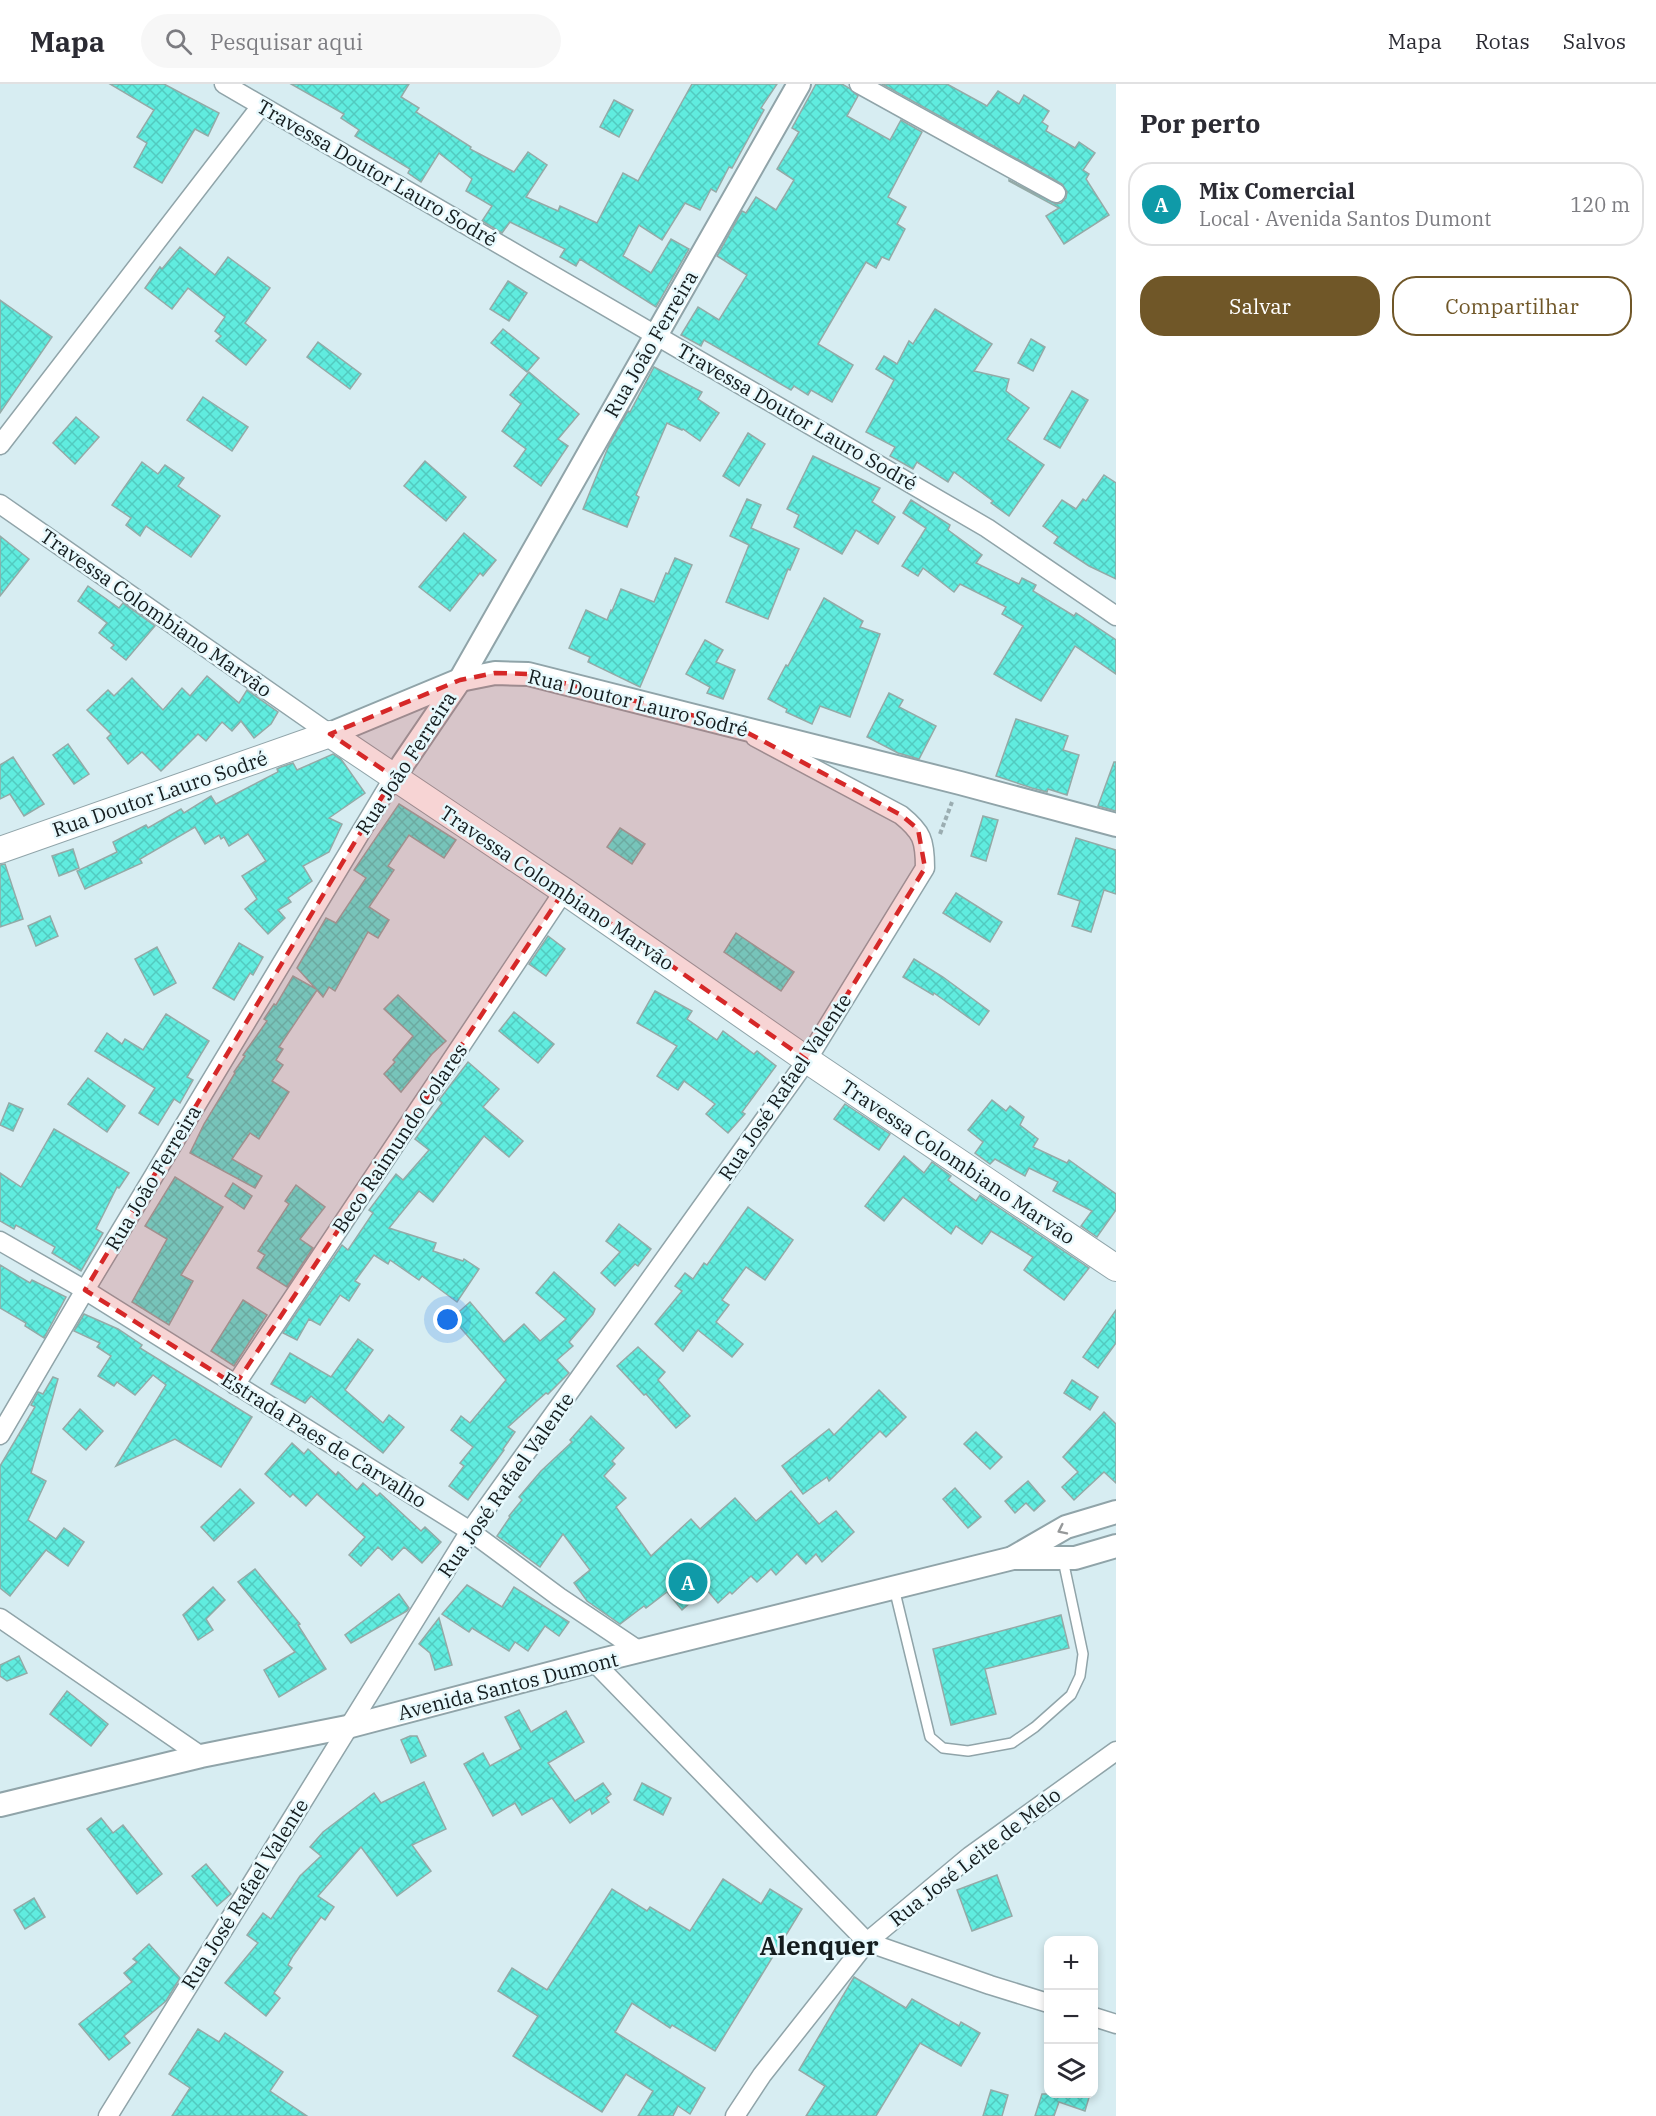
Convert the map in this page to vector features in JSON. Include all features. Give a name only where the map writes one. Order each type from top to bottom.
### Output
[{"type":"main road","name":"Travessa Colombiano Marvão","points":[[330,734],[1116,1268]]},
{"type":"main road","name":"Rua Doutor Lauro Sodré","points":[[0,850],[330,734]]},
{"type":"street","name":"Travessa Doutor Lauro Sodré","points":[[224,84],[987,528],[1116,616]]},
{"type":"street","name":"Rua João Ferreira","points":[[0,1436],[85,1290],[394,777],[460,680],[799,84]]},
{"type":"street","points":[[859,84],[1056,193]]},
{"type":"street","points":[[0,445],[261,106]]},
{"type":"street","name":"Travessa Colombiano Marvão","points":[[0,504],[330,734]]},
{"type":"street","name":"Rua Doutor Lauro Sodré","points":[[330,734],[460,680],[495,673],[528,674],[960,783],[1116,825]]},
{"type":"street","points":[[735,726],[901,815],[918,829],[925,850],[925,868]]},
{"type":"street","name":"Rua José Rafael Valente","points":[[108,2116],[470,1531],[807,1060],[925,868]]},
{"type":"street","name":"Beco Raimundo Colares","points":[[235,1384],[564,891]]},
{"type":"street","name":"Estrada Paes de Carvalho","points":[[0,1241],[85,1290],[470,1531],[559,1597],[640,1652]]},
{"type":"street","name":"Avenida Santos Dumont","points":[[1013,1558],[1066,1527],[1116,1512]]},
{"type":"street","name":"Avenida Santos Dumont","points":[[0,1805],[201,1756],[347,1727],[594,1662],[1013,1558],[1075,1558],[1116,1546]]},
{"type":"street","points":[[0,1618],[201,1756]]},
{"type":"street","points":[[594,1662],[867,1942],[1044,2002]]},
{"type":"street","name":"Rua José Leite de Melo","points":[[735,2116],[762,2075],[867,1942],[970,1857],[1116,1751]]},
{"type":"street","points":[[1098,2018],[1116,2024]]},
{"type":"lane","points":[[894,1588],[930,1737],[943,1748],[968,1751],[1012,1743],[1035,1728],[1071,1695],[1080,1676],[1083,1654],[1062,1558]]},
{"type":"path","points":[[925,868],[960,783]]},
{"type":"highlighted area","points":[[495,673],[528,674],[735,726],[901,815],[918,829],[925,868],[807,1060],[564,891],[235,1385],[85,1290],[394,777],[330,734],[460,680]]},
{"type":"building","points":[[110,84],[164,84],[219,113],[208,136],[195,129],[162,183],[134,167],[147,143],[137,137],[154,110]]},
{"type":"building","points":[[291,84],[409,84],[401,97],[419,108],[416,112],[471,147],[470,149],[514,172],[528,152],[547,165],[526,197],[558,211],[560,206],[597,223],[623,173],[638,181],[692,84],[777,84],[761,108],[764,110],[732,168],[729,167],[716,192],[711,189],[700,210],[685,203],[662,240],[639,225],[623,256],[651,273],[671,239],[689,249],[656,307],[580,259],[576,266],[560,257],[565,249],[510,222],[502,233],[482,221],[492,206],[466,191],[472,179],[439,153],[421,182],[408,173],[410,169],[355,136],[359,130],[341,118],[344,114]]},
{"type":"building","points":[[816,84],[842,84],[849,88],[858,96],[847,116],[890,140],[901,120],[922,132],[888,197],[906,207],[897,224],[905,229],[889,260],[882,257],[876,268],[866,262],[818,344],[853,365],[832,402],[811,390],[808,395],[794,386],[791,390],[704,340],[701,346],[681,335],[698,307],[719,320],[747,275],[717,256],[742,211],[746,213],[756,197],[776,210],[794,180],[777,169],[799,132],[792,128]]},
{"type":"building","points":[[882,84],[947,84],[987,106],[998,91],[1019,104],[1024,95],[1049,111],[1042,122],[1048,126],[1046,131],[1075,148],[1079,142],[1095,153],[1083,170],[1089,174],[1086,179],[1109,215],[1064,244],[1046,216],[1059,208],[1009,180],[1056,204],[1066,198],[1067,192],[1062,184]]},
{"type":"building","points":[[614,100],[633,110],[619,137],[600,127]]},
{"type":"building","points":[[180,247],[215,275],[228,257],[270,288],[245,323],[266,340],[246,365],[216,341],[221,336],[215,331],[225,317],[188,288],[172,309],[145,288],[160,267],[162,269]]},
{"type":"building","points":[[508,281],[527,293],[509,321],[490,309]]},
{"type":"building","points":[[0,300],[52,337],[0,413]]},
{"type":"building","points":[[935,309],[992,344],[974,371],[1009,379],[1006,391],[1029,408],[1007,439],[1044,465],[1009,516],[954,472],[948,482],[917,462],[913,469],[890,456],[895,447],[866,432],[894,380],[876,369],[884,356],[897,364],[909,341],[913,344]]},
{"type":"building","points":[[503,329],[539,358],[527,372],[491,343]]},
{"type":"building","points":[[1031,339],[1045,347],[1033,371],[1018,363]]},
{"type":"building","points":[[318,342],[361,374],[350,389],[307,357]]},
{"type":"building","points":[[654,367],[702,392],[698,399],[719,413],[700,441],[683,429],[667,423],[636,495],[639,497],[627,527],[583,509],[609,445]]},
{"type":"building","points":[[529,372],[579,414],[558,439],[568,446],[541,486],[514,466],[526,449],[502,431],[521,404],[510,395]]},
{"type":"building","points":[[1072,391],[1088,400],[1060,448],[1044,439]]},
{"type":"building","points":[[203,397],[248,427],[232,451],[187,420]]},
{"type":"building","points":[[76,417],[99,437],[75,464],[53,443]]},
{"type":"building","points":[[748,433],[765,444],[739,486],[723,476]]},
{"type":"building","points":[[813,456],[880,488],[872,502],[895,517],[878,544],[856,530],[842,554],[794,527],[799,515],[787,509]]},
{"type":"building","points":[[425,461],[466,497],[446,521],[404,486]]},
{"type":"building","points":[[142,462],[158,474],[165,465],[184,478],[178,486],[220,516],[191,557],[146,526],[140,536],[126,525],[131,518],[112,505]]},
{"type":"building","points":[[1104,475],[1116,483],[1116,579],[1089,566],[1054,543],[1058,537],[1043,526],[1062,500],[1076,509],[1083,499],[1086,501]]},
{"type":"building","points":[[747,499],[761,505],[751,528],[799,549],[790,570],[788,569],[768,619],[726,602],[749,545],[730,536]]},
{"type":"building","points":[[911,500],[950,525],[948,530],[982,555],[976,563],[1019,584],[1022,578],[1036,585],[1033,591],[1074,616],[1076,613],[1116,640],[1116,674],[1075,646],[1041,701],[994,674],[1023,626],[1002,614],[1006,607],[960,584],[954,592],[923,568],[918,576],[902,566],[926,528],[903,513]]},
{"type":"building","points":[[464,533],[496,560],[483,576],[480,573],[450,611],[419,587]]},
{"type":"building","points":[[0,536],[29,559],[0,596]]},
{"type":"building","points":[[675,558],[692,565],[640,687],[588,662],[590,657],[569,648],[586,610],[607,620],[621,589],[654,602]]},
{"type":"building","points":[[88,586],[119,608],[123,603],[155,626],[126,660],[111,648],[114,645],[99,633],[107,623],[78,601]]},
{"type":"building","points":[[824,598],[863,621],[860,627],[880,634],[850,717],[820,706],[812,724],[786,712],[787,709],[768,699]]},
{"type":"building","points":[[705,640],[723,650],[716,662],[735,670],[723,699],[707,693],[710,687],[686,674]]},
{"type":"building","points":[[207,676],[239,703],[247,690],[278,712],[271,724],[254,738],[241,721],[232,731],[222,722],[206,741],[198,734],[161,771],[142,752],[128,764],[107,738],[111,734],[87,710],[108,690],[114,696],[132,678],[163,710],[182,688],[190,696]]},
{"type":"building","points":[[889,693],[903,700],[899,707],[936,726],[919,759],[898,753],[867,737]]},
{"type":"building","points":[[1016,719],[1068,736],[1063,750],[1079,755],[1067,795],[1048,789],[1047,792],[1032,788],[996,776]]},
{"type":"building","points":[[68,744],[89,774],[74,784],[53,755]]},
{"type":"building","points":[[333,754],[341,759],[365,793],[329,818],[342,824],[329,852],[303,866],[312,881],[288,898],[291,902],[278,910],[285,918],[268,934],[245,909],[257,899],[242,876],[266,861],[248,834],[229,846],[224,837],[221,839],[219,835],[205,844],[195,827],[140,859],[142,863],[85,889],[77,871],[117,852],[113,842],[146,825],[148,828],[181,809],[184,813],[211,796],[216,804],[278,772],[277,769],[281,767],[293,763],[297,770]]},
{"type":"building","points":[[13,757],[44,804],[24,816],[10,794],[0,799],[0,765]]},
{"type":"building","points":[[1114,762],[1116,762],[1116,811],[1098,806]]},
{"type":"building","points":[[399,804],[456,840],[444,858],[409,835],[388,866],[394,870],[369,907],[389,920],[378,938],[368,932],[335,991],[329,987],[323,997],[317,990],[279,1047],[283,1049],[276,1060],[283,1065],[272,1081],[289,1092],[259,1139],[250,1133],[232,1159],[262,1176],[255,1188],[190,1153],[204,1124],[245,1056],[243,1055],[267,1021],[264,1019],[274,1004],[276,1005],[293,976],[316,989],[297,968],[326,918],[336,923],[366,878],[354,870]]},
{"type":"building","points":[[983,816],[998,820],[986,861],[971,856]]},
{"type":"building","points":[[620,828],[645,844],[632,864],[607,847]]},
{"type":"building","points":[[1076,838],[1116,850],[1116,894],[1104,890],[1091,932],[1072,926],[1080,901],[1058,894]]},
{"type":"building","points":[[73,849],[79,868],[59,876],[52,856]]},
{"type":"building","points":[[5,864],[23,919],[0,927],[0,865]]},
{"type":"building","points":[[956,893],[1002,922],[990,942],[943,913]]},
{"type":"building","points":[[50,916],[58,936],[36,946],[28,926]]},
{"type":"building","points":[[736,933],[794,972],[781,991],[724,952]]},
{"type":"building","points":[[548,936],[565,949],[546,976],[529,964]]},
{"type":"building","points":[[239,943],[263,957],[253,975],[250,973],[234,1000],[213,988]]},
{"type":"building","points":[[157,947],[176,983],[154,995],[135,959]]},
{"type":"building","points":[[914,959],[989,1011],[979,1025],[934,993],[933,995],[903,977]]},
{"type":"building","points":[[655,991],[692,1011],[687,1019],[717,1040],[723,1031],[754,1054],[757,1051],[776,1066],[742,1112],[745,1114],[728,1133],[706,1114],[715,1104],[684,1081],[678,1090],[657,1076],[677,1046],[637,1023]]},
{"type":"building","points":[[398,995],[446,1041],[432,1054],[401,1092],[384,1074],[413,1036],[384,1009]]},
{"type":"building","points":[[514,1012],[554,1044],[538,1063],[499,1031]]},
{"type":"building","points":[[166,1014],[209,1041],[187,1077],[193,1080],[180,1103],[174,1099],[158,1125],[139,1113],[155,1088],[95,1051],[107,1033],[122,1044],[125,1039],[143,1050]]},
{"type":"building","points":[[468,1062],[499,1089],[483,1107],[523,1141],[509,1157],[484,1136],[433,1202],[419,1191],[389,1228],[436,1243],[433,1251],[463,1261],[464,1259],[479,1269],[457,1302],[422,1276],[419,1280],[390,1260],[388,1264],[374,1255],[355,1281],[360,1284],[349,1301],[340,1295],[320,1325],[309,1319],[297,1340],[283,1333],[342,1245],[348,1250],[373,1213],[369,1210],[396,1174],[403,1180],[429,1150],[415,1139],[442,1103],[439,1100]]},
{"type":"building","points":[[88,1078],[125,1106],[107,1132],[68,1104]]},
{"type":"building","points":[[992,1100],[1006,1111],[1010,1106],[1024,1117],[1020,1125],[1038,1139],[1033,1147],[1067,1163],[1069,1160],[1116,1194],[1116,1210],[1097,1237],[1081,1226],[1092,1211],[1053,1191],[1058,1182],[1029,1168],[1025,1176],[995,1159],[990,1164],[975,1153],[983,1142],[968,1130]]},
{"type":"building","points":[[9,1103],[23,1109],[13,1131],[0,1125]]},
{"type":"building","points":[[845,1104],[890,1134],[879,1150],[834,1119]]},
{"type":"building","points":[[54,1129],[129,1173],[119,1188],[117,1187],[96,1229],[103,1233],[81,1271],[52,1253],[55,1247],[16,1225],[14,1229],[0,1221],[0,1173],[21,1187]]},
{"type":"building","points":[[904,1156],[924,1173],[932,1162],[951,1176],[948,1180],[976,1201],[980,1195],[1089,1268],[1064,1300],[1024,1270],[1033,1257],[991,1231],[982,1244],[956,1226],[951,1234],[903,1197],[884,1221],[865,1206]]},
{"type":"building","points":[[175,1177],[223,1207],[181,1275],[193,1281],[169,1325],[132,1302],[167,1239],[145,1226]]},
{"type":"building","points":[[233,1183],[252,1196],[244,1209],[225,1196]]},
{"type":"building","points":[[296,1185],[325,1207],[300,1239],[313,1248],[287,1287],[257,1268],[265,1255],[258,1251],[289,1204],[285,1201]]},
{"type":"building","points":[[748,1207],[793,1240],[765,1280],[746,1267],[722,1300],[729,1305],[716,1322],[743,1344],[732,1357],[698,1330],[683,1351],[655,1324],[682,1291],[675,1286],[685,1273],[693,1279],[704,1263],[707,1265]]},
{"type":"building","points":[[619,1224],[651,1249],[638,1266],[635,1264],[615,1286],[601,1273],[620,1252],[606,1241]]},
{"type":"building","points":[[0,1265],[30,1283],[32,1280],[66,1297],[44,1338],[25,1326],[26,1323],[0,1308]]},
{"type":"building","points":[[554,1272],[595,1309],[569,1342],[573,1346],[557,1360],[569,1373],[548,1394],[546,1393],[508,1427],[515,1432],[468,1500],[449,1486],[464,1466],[460,1463],[473,1447],[451,1430],[461,1416],[470,1423],[506,1380],[452,1318],[470,1302],[504,1342],[524,1324],[540,1341],[566,1319],[536,1293]]},
{"type":"building","points":[[243,1300],[267,1315],[234,1366],[211,1351]]},
{"type":"building","points":[[1116,1310],[1116,1343],[1098,1368],[1083,1357]]},
{"type":"building","points":[[84,1314],[118,1329],[142,1345],[140,1348],[252,1417],[221,1467],[175,1439],[116,1466],[166,1385],[153,1375],[135,1395],[117,1382],[114,1386],[98,1376],[111,1356],[97,1347],[100,1343],[74,1331]]},
{"type":"building","points":[[358,1339],[373,1350],[345,1390],[383,1423],[389,1415],[404,1427],[383,1453],[311,1396],[305,1403],[271,1384],[290,1353],[331,1377]]},
{"type":"building","points":[[638,1347],[665,1372],[658,1380],[690,1416],[676,1428],[617,1366]]},
{"type":"building","points":[[53,1377],[58,1379],[31,1473],[46,1481],[28,1520],[56,1539],[64,1528],[84,1542],[68,1566],[46,1550],[10,1596],[0,1588],[0,1466],[35,1407],[31,1405],[38,1392],[43,1394]]},
{"type":"building","points":[[1072,1380],[1098,1397],[1090,1410],[1064,1393]]},
{"type":"building","points":[[879,1390],[906,1417],[886,1437],[880,1431],[829,1481],[827,1477],[803,1494],[782,1466],[829,1429],[834,1435]]},
{"type":"building","points":[[80,1409],[103,1431],[86,1450],[63,1429]]},
{"type":"building","points":[[1104,1412],[1116,1424],[1116,1483],[1104,1472],[1074,1500],[1062,1487],[1078,1472],[1063,1457]]},
{"type":"building","points":[[591,1416],[624,1448],[612,1461],[615,1464],[604,1476],[626,1498],[616,1507],[651,1556],[691,1519],[700,1529],[735,1498],[756,1521],[791,1491],[819,1524],[836,1511],[854,1532],[822,1562],[816,1554],[806,1564],[797,1554],[776,1575],[771,1569],[757,1582],[751,1576],[732,1594],[730,1592],[718,1603],[706,1589],[682,1610],[667,1592],[620,1624],[587,1601],[574,1583],[590,1570],[563,1534],[540,1567],[497,1536],[522,1500],[519,1497],[541,1471],[572,1442],[570,1440]]},
{"type":"building","points":[[976,1432],[1002,1457],[990,1469],[964,1444]]},
{"type":"building","points":[[292,1443],[304,1454],[308,1449],[336,1475],[338,1472],[357,1490],[363,1483],[377,1496],[380,1493],[421,1531],[425,1527],[441,1542],[422,1563],[404,1547],[392,1560],[378,1547],[361,1566],[349,1555],[365,1537],[317,1494],[306,1506],[293,1494],[290,1497],[265,1474]]},
{"type":"building","points":[[1028,1481],[1045,1501],[1034,1511],[1026,1503],[1015,1513],[1005,1501]]},
{"type":"building","points":[[955,1488],[981,1517],[968,1528],[943,1499]]},
{"type":"building","points":[[240,1489],[254,1503],[214,1541],[201,1527]]},
{"type":"building","points":[[255,1569],[300,1624],[298,1625],[326,1669],[279,1697],[264,1670],[295,1652],[238,1582]]},
{"type":"building","points":[[467,1585],[502,1607],[514,1587],[569,1622],[559,1636],[545,1626],[528,1651],[515,1642],[509,1651],[472,1628],[469,1632],[442,1614]]},
{"type":"building","points":[[213,1587],[225,1600],[206,1619],[213,1630],[198,1640],[183,1615]]},
{"type":"building","points":[[399,1594],[409,1608],[407,1611],[351,1643],[345,1635]]},
{"type":"building","points":[[1061,1615],[1069,1648],[985,1669],[996,1714],[951,1725],[933,1649]]},
{"type":"building","points":[[439,1618],[452,1665],[435,1670],[430,1653],[419,1644]]},
{"type":"building","points":[[19,1656],[27,1673],[7,1681],[0,1676],[0,1665]]},
{"type":"building","points":[[67,1691],[108,1724],[91,1746],[50,1714]]},
{"type":"building","points":[[519,1710],[531,1732],[566,1711],[584,1742],[548,1763],[575,1801],[603,1783],[611,1794],[606,1798],[609,1802],[592,1814],[590,1809],[570,1823],[552,1798],[522,1815],[515,1803],[493,1816],[464,1764],[483,1753],[490,1766],[521,1749],[505,1717]]},
{"type":"building","points":[[417,1736],[426,1756],[411,1763],[401,1740]]},
{"type":"building","points":[[424,1782],[446,1829],[412,1845],[431,1871],[397,1896],[361,1847],[318,1896],[334,1907],[325,1920],[321,1917],[293,1956],[288,1965],[292,1968],[274,1993],[280,1998],[266,2016],[225,1983],[258,1943],[247,1935],[263,1913],[271,1919],[300,1876],[321,1856],[310,1847],[323,1832],[374,1793],[381,1803]]},
{"type":"building","points":[[642,1783],[671,1798],[663,1815],[634,1800]]},
{"type":"building","points":[[101,1818],[113,1833],[123,1825],[162,1874],[137,1894],[87,1829]]},
{"type":"building","points":[[206,1864],[231,1894],[217,1906],[192,1876]]},
{"type":"building","points":[[997,1875],[1012,1916],[972,1931],[957,1890]]},
{"type":"building","points":[[723,1879],[761,1904],[770,1889],[802,1909],[715,2051],[672,2025],[670,2028],[632,2003],[615,2032],[705,2088],[690,2114],[678,2106],[673,2116],[638,2116],[653,2091],[626,2074],[602,2112],[513,2056],[538,2016],[498,1991],[512,1968],[547,1990],[612,1889],[647,1911],[650,1907],[690,1931]]},
{"type":"building","points":[[34,1898],[45,1917],[25,1929],[14,1910]]},
{"type":"building","points":[[149,1944],[180,1978],[166,2001],[124,2036],[130,2043],[109,2060],[79,2024],[132,1982],[124,1973],[137,1962],[133,1959]]},
{"type":"building","points":[[854,1977],[906,2008],[912,1999],[959,2026],[961,2022],[980,2033],[961,2066],[920,2043],[876,2116],[806,2116],[825,2086],[799,2070]]},
{"type":"building","points":[[198,2029],[219,2042],[225,2033],[283,2072],[270,2091],[307,2116],[172,2116],[190,2088],[169,2074]]},
{"type":"building","points":[[991,2090],[1008,2095],[1002,2116],[983,2116]]},
{"type":"building","points":[[1042,2094],[1044,2098],[1089,2098],[1085,2111],[1059,2102],[1054,2116],[1035,2116]]},
{"type":"place","name":"Mix Comercial","points":[[688,1582]]},
{"type":"district","name":"Alenquer","points":[[819,1946]]}]
